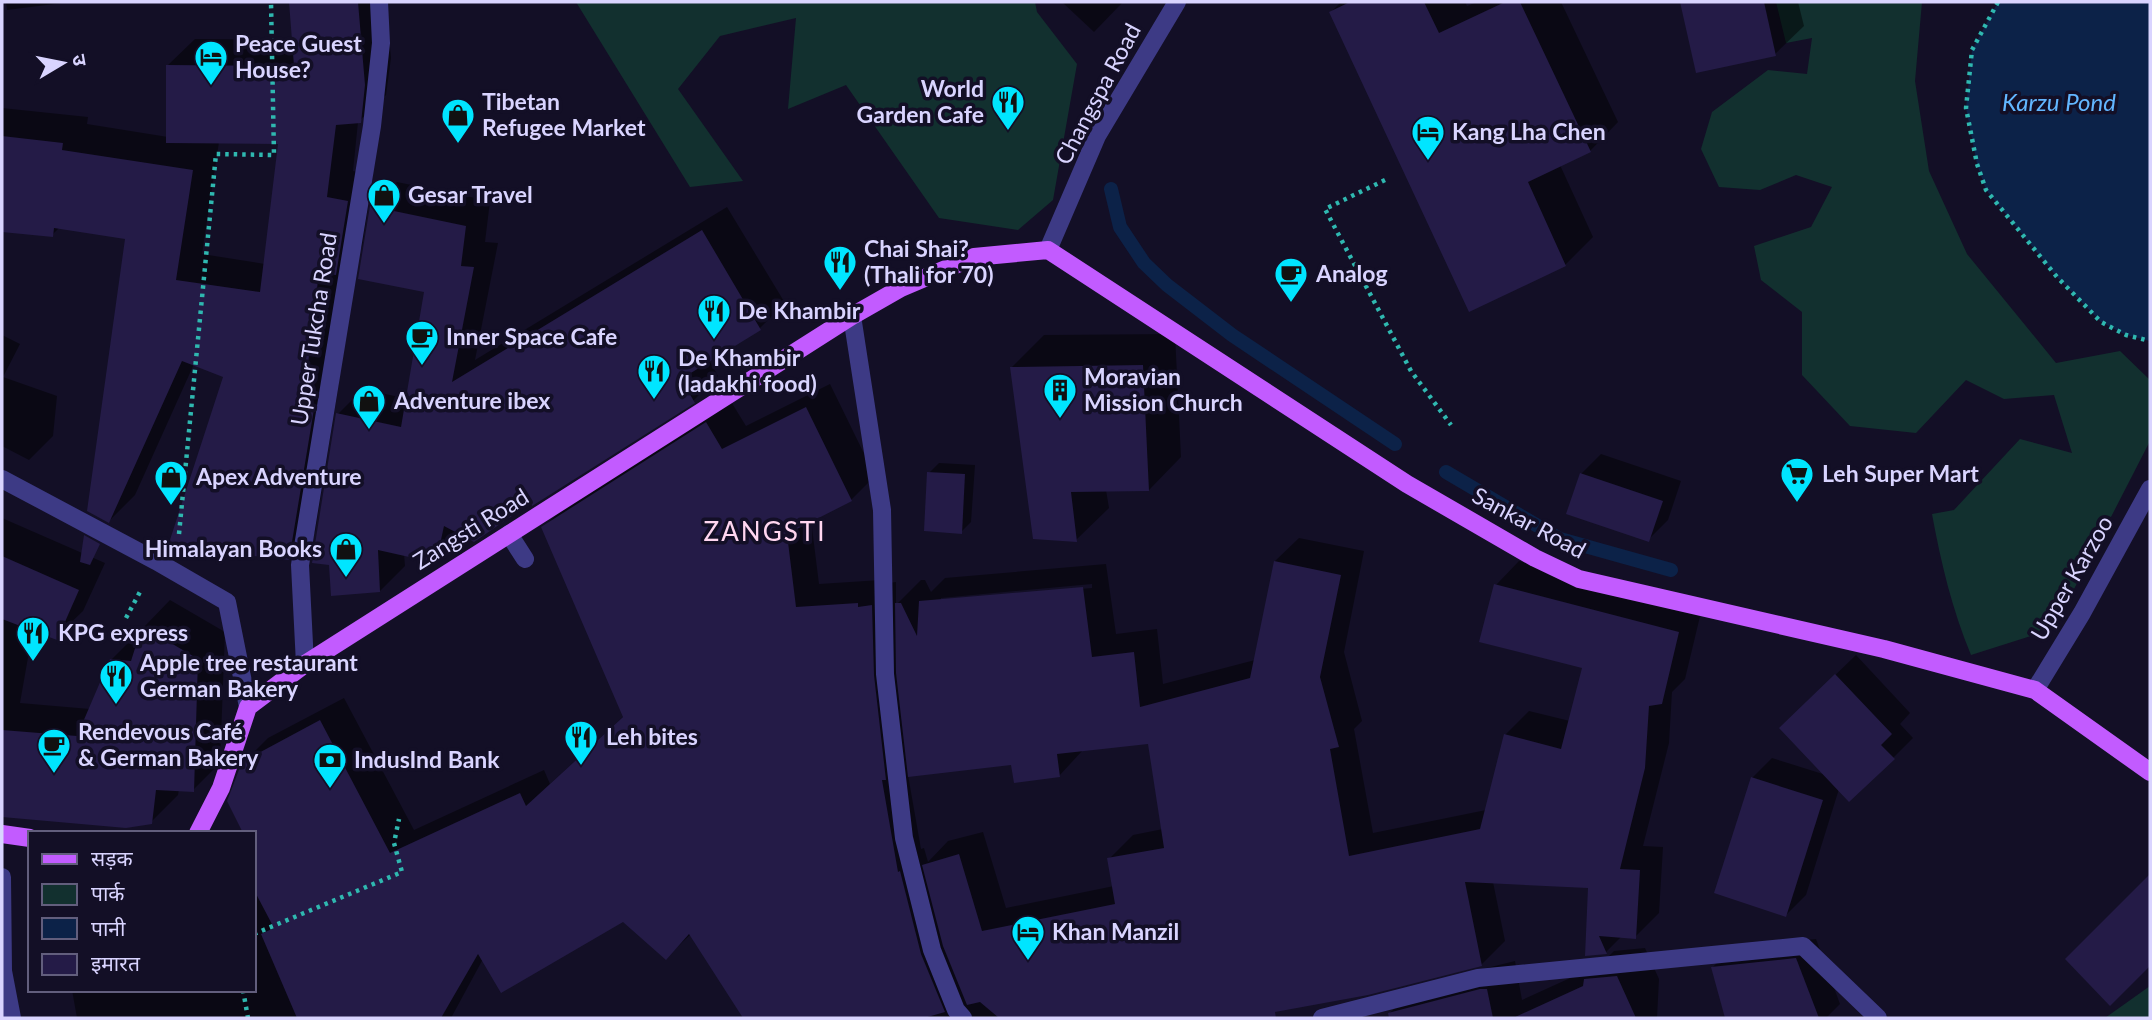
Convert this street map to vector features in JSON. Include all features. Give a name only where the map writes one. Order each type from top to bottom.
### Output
[{"type":"main road","name":"Zangsti Road","points":[[248,707],[305,664],[852,316],[901,288],[975,257],[1048,250]]},
{"type":"main road","name":"Sankar Road","points":[[1048,250],[1407,484],[1535,558],[1579,579],[1884,649],[2035,691],[2150,772]]},
{"type":"main road","points":[[199,831],[221,788],[248,707]]},
{"type":"main road","points":[[2,834],[28,838]]},
{"type":"street","name":"Upper Tukcha Road","points":[[305,664],[300,565],[372,125],[381,43],[379,2]]},
{"type":"street","name":"Changspa Road","points":[[1048,250],[1097,136],[1177,2]]},
{"type":"street","points":[[852,316],[882,510],[885,674],[904,838],[932,950],[956,1010],[964,1018]]},
{"type":"street","points":[[2,479],[227,602],[248,707]]},
{"type":"street","name":"Upper Karzoo","points":[[2035,691],[2082,613],[2150,489]]},
{"type":"street","points":[[509,534],[525,559]]},
{"type":"street","points":[[2,877],[3,971],[12,1018]]},
{"type":"street","points":[[1322,1018],[1478,978],[1803,946],[1878,1018]]},
{"type":"path","points":[[175,573],[216,154],[274,155],[271,2]]},
{"type":"path","points":[[1998,2],[1972,50],[1966,108],[1977,164],[1986,190],[2057,278],[2101,322],[2126,335],[2150,341]]},
{"type":"path","points":[[1385,180],[1325,209],[1412,371],[1451,425]]},
{"type":"path","points":[[256,932],[402,872],[394,844],[399,819]]},
{"type":"path","points":[[243,992],[248,1018]]},
{"type":"green space","points":[[576,2],[1035,2],[1037,12],[1077,64],[1053,200],[1018,230],[939,218],[846,85],[788,109],[796,18],[720,36],[678,89],[743,181],[690,187]]},
{"type":"green space","points":[[1776,2],[1922,2],[1915,81],[1929,171],[1967,254],[2056,363],[2120,351],[2150,380],[2150,441],[2073,591],[2037,634],[1971,655],[1948,586],[1932,514],[1954,510],[2020,439],[2072,453],[2054,395],[2004,399],[1966,380],[1916,433],[1850,426],[1802,375],[1802,312],[1761,280],[1754,246],[1811,227],[1832,187],[1796,175],[1760,190],[1719,187],[1701,149],[1712,112],[1768,70],[1807,74],[1812,38],[1786,43]]},
{"type":"green space","points":[[2150,986],[2150,1018],[2105,1018]]},
{"type":"water","name":"Karzu Pond","points":[[1998,2],[2150,2],[2150,341],[2126,335],[2101,322],[2057,277],[1986,190],[1977,164],[1966,108],[1972,50]]},
{"type":"building","points":[[289,2],[358,2],[365,85],[361,123],[336,125],[327,197],[348,201],[336,275],[319,272],[303,406],[314,409],[289,560],[168,546],[223,377],[182,361],[109,523],[87,511],[125,239],[54,228],[53,237],[2,232],[2,136],[63,143],[62,150],[193,170],[176,280],[260,292],[278,144],[166,143],[166,65],[294,66]]},
{"type":"building","points":[[1350,2],[1424,2],[1439,33],[1505,2],[1520,2],[1591,152],[1528,182],[1566,266],[1469,312],[1329,12]]},
{"type":"building","points":[[1680,2],[1764,2],[1776,56],[1696,73]]},
{"type":"building","points":[[370,206],[466,226],[461,266],[474,267],[452,382],[702,230],[761,330],[681,379],[695,403],[532,506],[531,503],[474,542],[444,526],[436,563],[378,550],[380,592],[331,596],[329,565],[312,563],[336,413],[401,427],[424,292],[358,279]]},
{"type":"building","name":"Moravian Mission Church","points":[[1143,365],[1149,491],[1071,492],[1077,542],[1033,539],[1010,367]]},
{"type":"building","points":[[806,407],[852,501],[787,534],[796,607],[858,603],[858,607],[872,605],[874,675],[886,780],[882,780],[898,872],[900,871],[921,954],[945,1012],[924,1018],[743,1018],[689,934],[666,960],[623,922],[501,993],[478,954],[441,1018],[297,1018],[261,934],[274,928],[256,894],[256,831],[242,831],[227,801],[242,762],[320,720],[390,853],[520,793],[526,806],[623,717],[541,527],[706,422],[722,449]]},
{"type":"building","points":[[927,472],[965,474],[962,534],[924,531]]},
{"type":"building","points":[[1580,473],[1663,501],[1649,542],[1566,514]]},
{"type":"building","points":[[84,535],[100,544],[90,565],[80,562]]},
{"type":"building","points":[[2,556],[79,590],[57,640],[2,619]]},
{"type":"building","points":[[1274,561],[1341,575],[1320,677],[1339,747],[1330,749],[1349,856],[1480,829],[1504,734],[1561,749],[1582,668],[1479,642],[1494,584],[1679,632],[1662,704],[1649,706],[1645,768],[1620,869],[1640,870],[1636,939],[1599,936],[1607,954],[1585,956],[1588,888],[1465,882],[1482,966],[1368,995],[1275,1012],[1276,1018],[999,1018],[980,1002],[967,1005],[943,946],[922,865],[959,854],[982,931],[1115,904],[1107,858],[1164,848],[1148,744],[1057,754],[1060,777],[1014,783],[1011,765],[908,777],[896,673],[895,603],[901,603],[917,636],[919,601],[1083,587],[1092,657],[1134,652],[1140,707],[1250,678]]},
{"type":"building","points":[[142,626],[198,659],[194,792],[156,790],[152,824],[126,828],[2,817],[2,730],[77,736],[110,659],[131,661]]},
{"type":"building","points":[[1835,674],[1892,734],[1881,745],[1895,759],[1849,802],[1779,728]]},
{"type":"building","points":[[1751,777],[1823,800],[1786,917],[1714,893]]},
{"type":"building","points":[[2150,874],[2150,966],[2110,1006],[2065,959]]},
{"type":"building","points":[[1796,958],[1819,1018],[1725,1018],[1711,967]]},
{"type":"building","points":[[1617,976],[1636,1018],[1513,1018],[1583,986],[1584,979]]},
{"type":"building","points":[[1487,989],[1493,1018],[1389,1018],[1388,1013]]},
{"type":"waterway","points":[[1111,189],[1120,227],[1144,263],[1167,285],[1232,335],[1395,444]]},
{"type":"waterway","points":[[1446,472],[1560,539],[1671,570]]},
{"type":"place","name":"Peace Guest House?","points":[[211,87]]},
{"type":"place","name":"World Garden Cafe","points":[[1008,132]]},
{"type":"place","name":"Tibetan Refugee Market","points":[[458,145]]},
{"type":"place","name":"Kang Lha Chen","points":[[1428,162]]},
{"type":"place","name":"Gesar Travel","points":[[384,225]]},
{"type":"place","name":"Chai Shai? (Thali for 70)","points":[[840,292]]},
{"type":"place","name":"Analog","points":[[1291,304]]},
{"type":"place","name":"De Khambir","points":[[714,341]]},
{"type":"place","name":"Inner Space Cafe","points":[[422,367]]},
{"type":"place","name":"De Khambir (ladakhi food)","points":[[654,401]]},
{"type":"place","name":"Moravian Mission Church","points":[[1060,420]]},
{"type":"place","name":"Adventure ibex","points":[[369,431]]},
{"type":"place","name":"Leh Super Mart","points":[[1797,504]]},
{"type":"place","name":"Apex Adventure","points":[[171,507]]},
{"type":"place","name":"Himalayan Books","points":[[346,579]]},
{"type":"place","name":"KPG express","points":[[33,663]]},
{"type":"place","name":"Apple tree restaurant German Bakery","points":[[116,706]]},
{"type":"place","name":"Leh bites","points":[[581,767]]},
{"type":"place","name":"Rendevous Café & German Bakery","points":[[54,775]]},
{"type":"place","name":"IndusInd Bank","points":[[330,790]]},
{"type":"place","name":"Khan Manzil","points":[[1028,962]]},
{"type":"district","name":"ZANGSTI","points":[[765,532]]}]
